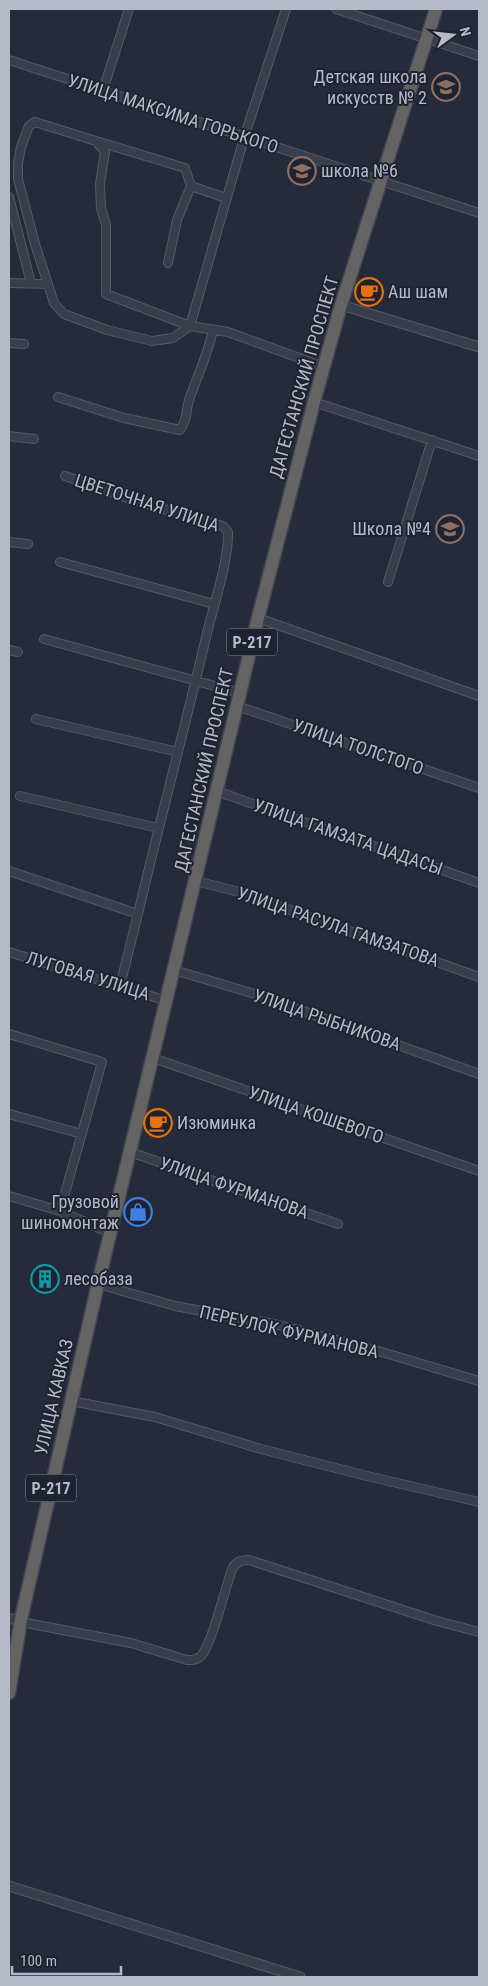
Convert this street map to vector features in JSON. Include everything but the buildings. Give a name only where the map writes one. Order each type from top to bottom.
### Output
[{"type":"highway","name":"ДАГЕСТАНСКИЙ ПРОСПЕКТ","points":[[98,1284],[258,618],[314,402],[341,305],[436,9]]},
{"type":"highway","name":"УЛИЦА КАВКАЗ","points":[[9,1694],[17,1620],[98,1284]]},
{"type":"street","points":[[104,90],[129,9]]},
{"type":"street","points":[[168,263],[177,220],[191,186],[185,168],[35,122],[29,126],[21,147],[18,179],[35,244],[54,303],[64,314],[107,330],[152,341],[174,338],[190,326],[244,138],[286,9]]},
{"type":"street","points":[[336,9],[479,56]]},
{"type":"street","name":"УЛИЦА МАКСИМА ГОРЬКОГО","points":[[9,60],[244,138],[479,212]]},
{"type":"street","points":[[96,141],[105,152],[100,184],[101,208],[106,225],[106,294],[190,326],[228,332],[324,367]]},
{"type":"street","points":[[191,186],[226,198]]},
{"type":"street","points":[[9,197],[31,283]]},
{"type":"street","points":[[9,283],[48,284]]},
{"type":"street","points":[[341,305],[479,347]]},
{"type":"street","points":[[58,397],[124,418],[180,430],[186,423],[188,405],[200,367],[210,346],[213,330]]},
{"type":"street","points":[[9,343],[24,344]]},
{"type":"street","points":[[314,402],[479,456]]},
{"type":"street","points":[[9,436],[34,439]]},
{"type":"street","points":[[388,582],[432,440]]},
{"type":"street","name":"ЦВЕТОЧНАЯ УЛИЦА","points":[[65,476],[136,501],[224,527],[228,532],[226,554],[214,604]]},
{"type":"street","points":[[9,542],[28,544]]},
{"type":"street","points":[[60,562],[214,604],[120,986]]},
{"type":"street","points":[[258,618],[479,696]]},
{"type":"street","points":[[44,639],[240,693]]},
{"type":"street","points":[[9,650],[18,652]]},
{"type":"street","name":"УЛИЦА ТОЛСТОГО","points":[[237,706],[479,788]]},
{"type":"street","points":[[36,719],[178,752]]},
{"type":"street","name":"УЛИЦА ГАМЗАТА ЦАДАСЫ","points":[[216,791],[479,883]]},
{"type":"street","points":[[20,796],[158,828]]},
{"type":"street","points":[[9,871],[138,914]]},
{"type":"street","name":"УЛИЦА РАСУЛА ГАМЗАТОВА","points":[[196,880],[240,892],[479,976]]},
{"type":"street","name":"ЛУГОВАЯ УЛИЦА","points":[[9,952],[167,1001]]},
{"type":"street","name":"УЛИЦА РЫБНИКОВА","points":[[174,970],[258,995],[479,1074]]},
{"type":"street","points":[[9,1034],[102,1062],[60,1211]]},
{"type":"street","name":"УЛИЦА КОШЕВОГО","points":[[153,1058],[479,1171]]},
{"type":"street","points":[[9,1114],[82,1134]]},
{"type":"street","name":"УЛИЦА ФУРМАНОВА","points":[[130,1152],[338,1224]]},
{"type":"street","points":[[9,1196],[60,1211],[110,1234]]},
{"type":"street","name":"ПЕРЕУЛОК ФУРМАНОВА","points":[[98,1284],[184,1308],[279,1325],[375,1350],[479,1381]]},
{"type":"street","points":[[71,1401],[155,1417],[260,1449],[479,1502]]},
{"type":"street","points":[[17,1620],[131,1643],[187,1660],[196,1660],[201,1656],[208,1644],[233,1567],[236,1562],[250,1560],[437,1621],[479,1632]]},
{"type":"street","points":[[9,1886],[300,1977]]},
{"type":"place","name":"Детская школа искусств № 2","points":[[446,87]]},
{"type":"place","name":"школа №6","points":[[302,171]]},
{"type":"place","name":"Аш шам","points":[[369,292]]},
{"type":"place","name":"Школа №4","points":[[450,529]]},
{"type":"place","name":"Изюминка","points":[[158,1123]]},
{"type":"place","name":"Грузовой шиномонтаж","points":[[138,1212]]},
{"type":"place","name":"лесобаза","points":[[45,1279]]}]
